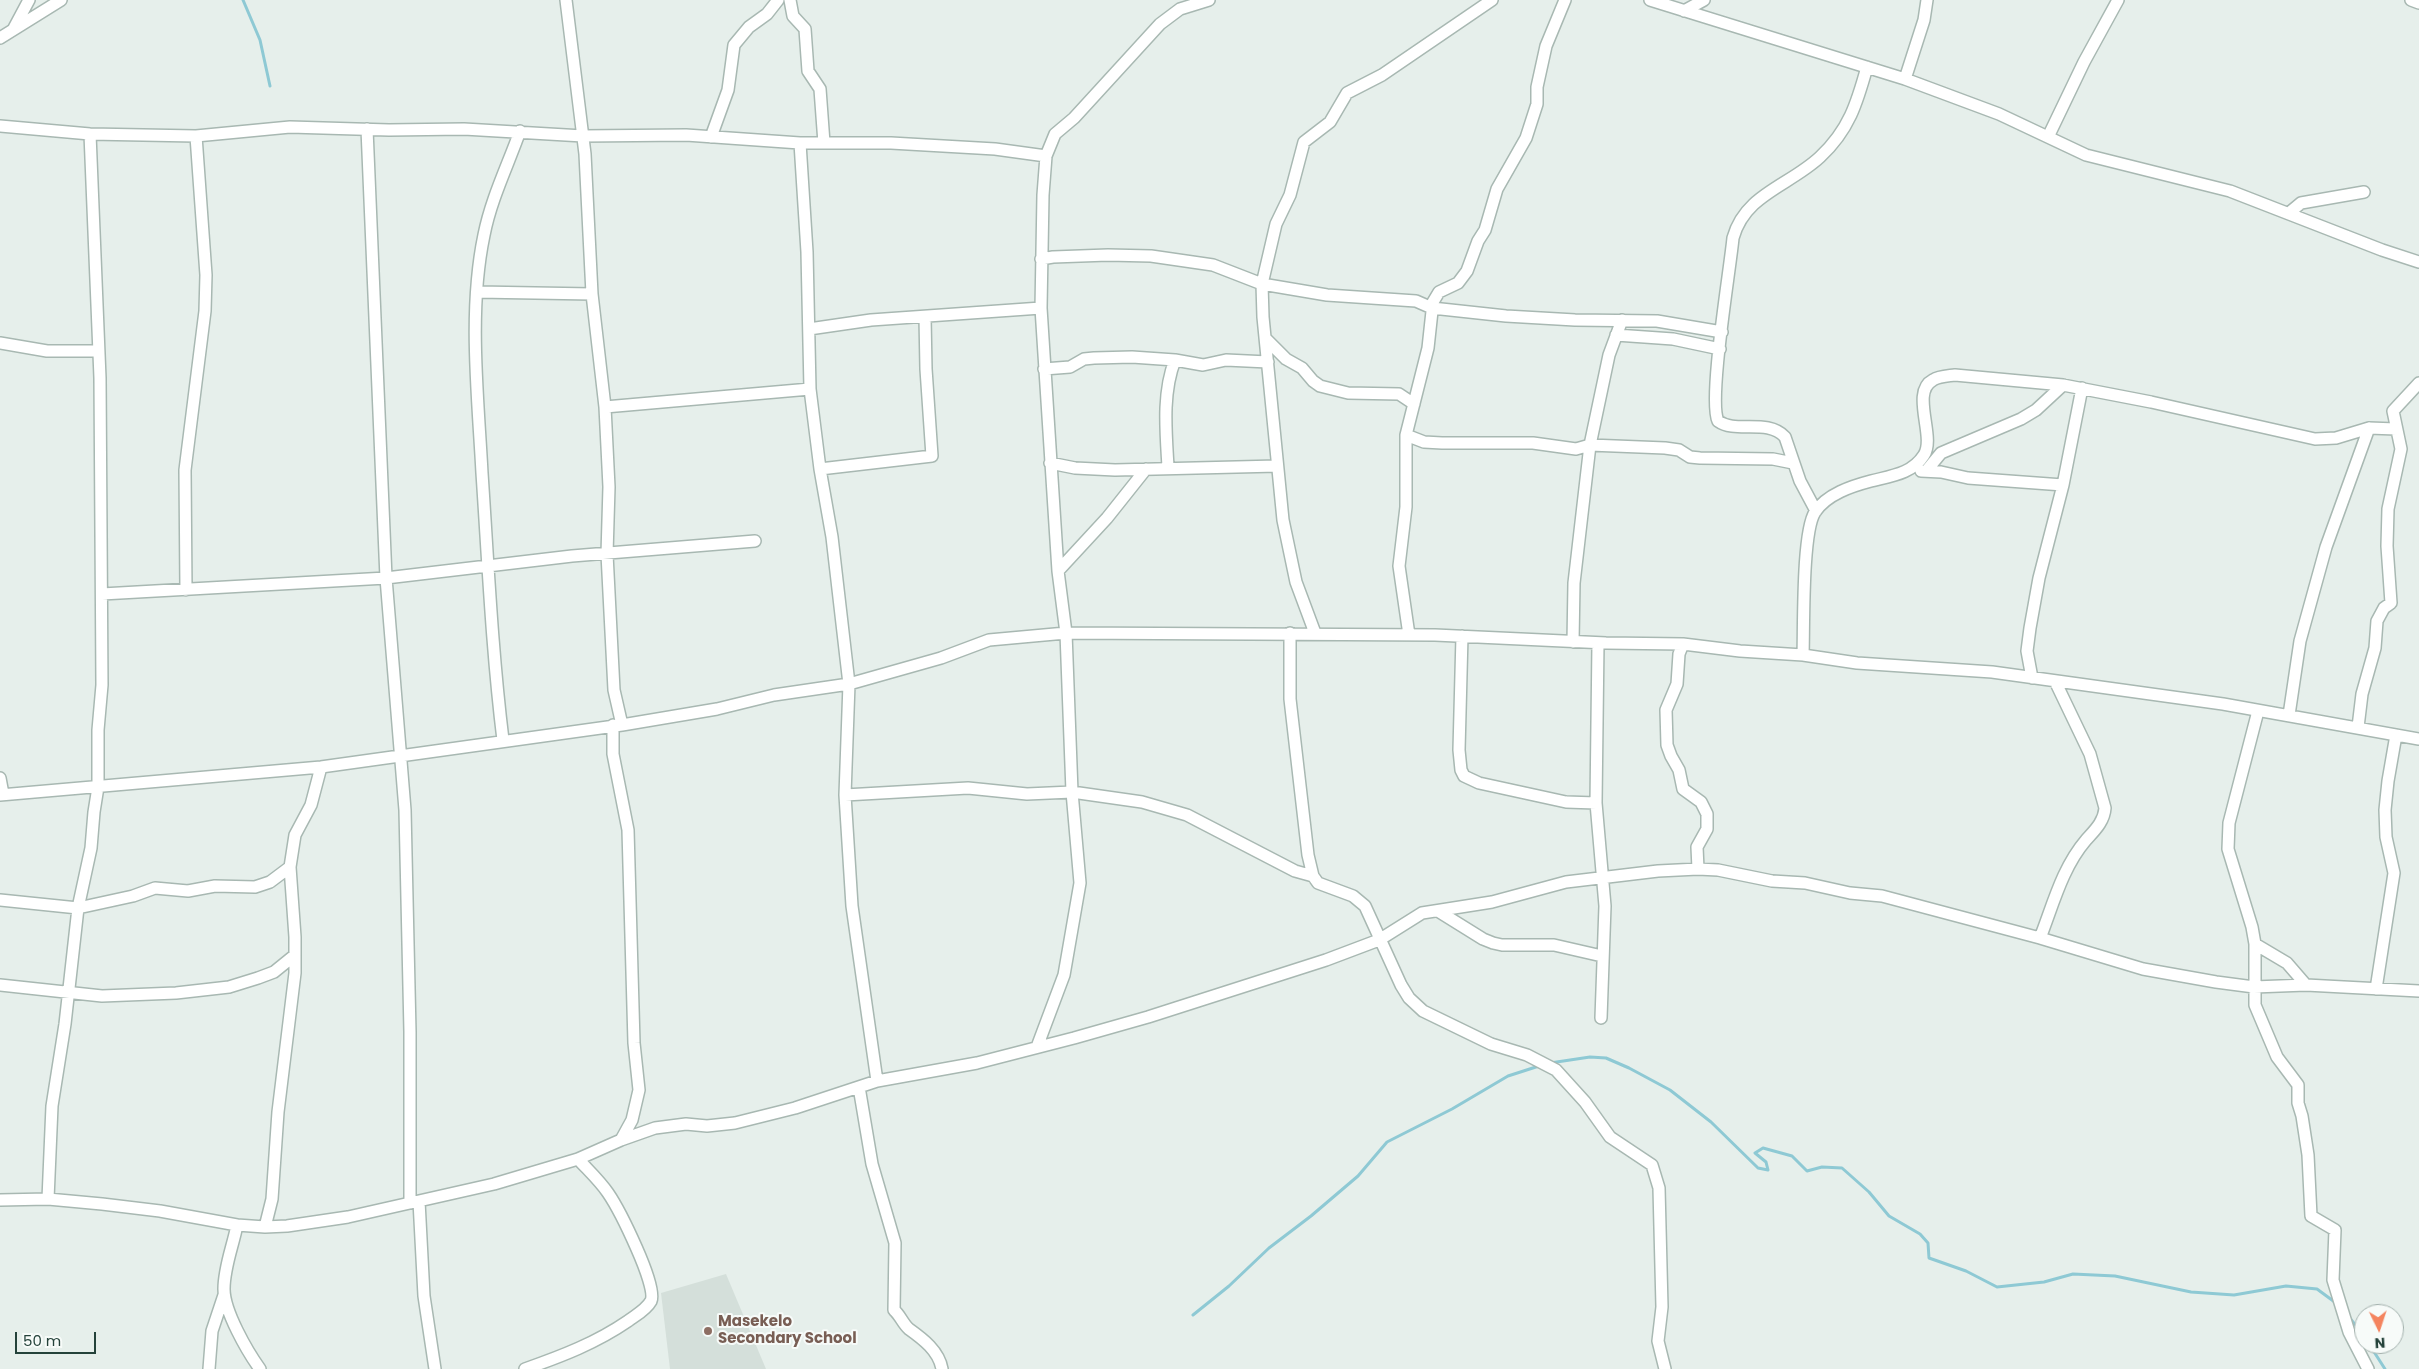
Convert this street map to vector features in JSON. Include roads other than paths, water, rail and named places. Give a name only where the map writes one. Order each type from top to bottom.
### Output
[{"type":"street","points":[[13,30],[29,0]]},
{"type":"street","points":[[0,38],[61,0]]},
{"type":"street","points":[[566,0],[583,136],[592,294],[605,408],[609,487],[607,554],[614,690],[618,725],[613,754],[628,830],[634,1043],[639,1090],[632,1120],[621,1140]]},
{"type":"street","points":[[711,137],[728,90],[734,45],[749,27],[767,14],[778,0]]},
{"type":"street","points":[[790,0],[793,16],[805,29],[808,71],[820,89],[824,143]]},
{"type":"street","points":[[1037,1047],[1062,981],[1079,897],[1079,866],[1072,792],[1066,633],[1058,571],[1041,308],[1041,259],[1046,156],[1055,134],[1074,118],[1160,24],[1180,9],[1209,0]]},
{"type":"street","points":[[1315,633],[1296,582],[1283,520],[1262,284],[1276,224],[1290,195],[1304,142],[1330,122],[1347,93],[1376,78],[1492,0]]},
{"type":"street","points":[[1409,635],[1399,566],[1406,512],[1406,435],[1428,348],[1434,298],[1439,292],[1458,283],[1467,271],[1485,230],[1497,189],[1526,138],[1537,104],[1537,87],[1546,46],[1565,0]]},
{"type":"street","points":[[1650,0],[1905,79],[1999,114],[2086,155],[2230,191],[2382,250],[2419,262]]},
{"type":"street","points":[[1684,11],[1704,0]]},
{"type":"street","points":[[1905,79],[1924,20],[1927,0]]},
{"type":"street","points":[[2048,137],[2084,62],[2118,0]]},
{"type":"street","points":[[2411,0],[2419,3]]},
{"type":"street","points":[[1816,511],[1800,481],[1785,438],[1777,431],[1755,426],[1726,425],[1718,421],[1715,405],[1720,349],[1734,238],[1740,219],[1751,206],[1821,156],[1836,139],[1851,119],[1867,67]]},
{"type":"street","points":[[0,126],[90,134],[196,136],[290,127],[520,131],[583,136],[686,135],[800,143],[891,143],[995,149],[1046,156]]},
{"type":"street","points":[[367,129],[386,578],[405,810],[414,1202],[424,1296],[435,1369]]},
{"type":"street","points":[[503,740],[495,672],[477,381],[478,292],[484,233],[520,131]]},
{"type":"street","points":[[48,1200],[52,1106],[78,908],[91,848],[98,787],[98,730],[102,685],[102,594],[98,351],[90,134]]},
{"type":"street","points":[[186,590],[185,470],[205,311],[206,275],[196,136]]},
{"type":"street","points":[[800,143],[808,252],[810,389],[820,469],[832,537],[849,684],[846,795],[854,930],[877,1081]]},
{"type":"street","points":[[2289,213],[2301,203],[2364,192]]},
{"type":"street","points":[[1041,259],[1108,255],[1151,256],[1213,266],[1281,289],[1346,298],[1416,301],[1432,308],[1550,319],[1657,321],[1722,332]]},
{"type":"street","points":[[478,292],[592,294]]},
{"type":"street","points":[[809,328],[871,320],[1041,308]]},
{"type":"street","points":[[820,469],[932,456],[926,369],[925,317]]},
{"type":"street","points":[[1573,642],[1574,583],[1590,445],[1609,356],[1622,320]]},
{"type":"street","points":[[1616,335],[1673,339],[1720,349]]},
{"type":"street","points":[[1266,338],[1286,360],[1302,368],[1312,382],[1320,386],[1348,393],[1400,394],[1414,404]]},
{"type":"street","points":[[0,343],[47,351],[98,351]]},
{"type":"street","points":[[1044,369],[1070,367],[1087,358],[1132,357],[1175,360],[1203,365],[1226,360],[1268,362]]},
{"type":"street","points":[[1168,467],[1167,407],[1171,370],[1175,360]]},
{"type":"street","points":[[1905,473],[1917,464],[1926,450],[1924,390],[1931,380],[1955,375],[2082,388],[2315,439],[2336,438],[2369,428],[2396,429]]},
{"type":"street","points":[[2358,727],[2362,694],[2375,648],[2377,621],[2384,608],[2391,603],[2388,509],[2401,450],[2394,419],[2394,409],[2419,383]]},
{"type":"street","points":[[1927,470],[1941,454],[2021,419],[2036,410],[2063,385]]},
{"type":"street","points":[[2032,678],[2027,651],[2030,628],[2063,485],[2082,388]]},
{"type":"street","points":[[605,408],[810,389]]},
{"type":"street","points":[[2289,715],[2300,641],[2326,547],[2369,428]]},
{"type":"street","points":[[1406,435],[1424,442],[1442,443],[1533,443],[1576,449],[1590,445],[1665,448],[1679,450],[1690,457],[1783,460],[1793,463]]},
{"type":"street","points":[[1050,463],[1088,469],[1278,466]]},
{"type":"street","points":[[1058,571],[1107,518],[1146,469]]},
{"type":"street","points":[[1803,655],[1806,550],[1810,524],[1816,511],[1841,492],[1862,484],[1905,473],[1927,470],[1968,478],[2063,485]]},
{"type":"street","points":[[102,594],[386,578],[607,554],[755,541]]},
{"type":"street","points":[[0,778],[2,795],[321,767],[717,709],[774,695],[849,684],[942,658],[989,640],[1066,633],[1315,633],[1462,636],[1598,643],[1683,644],[1740,651],[1803,655],[1857,663],[1992,672],[2223,704],[2419,739]]},
{"type":"street","points":[[1290,633],[1290,699],[1308,855],[1313,876],[1318,883],[1360,900],[1370,914],[1379,940],[1401,985],[1415,1005],[1423,1011],[1491,1044],[1527,1055],[1556,1070],[1585,1102],[1610,1137],[1652,1165],[1659,1188],[1662,1307],[1658,1342],[1665,1369]]},
{"type":"street","points":[[1462,636],[1459,750],[1461,770],[1464,776],[1479,783],[1566,802],[1596,803]]},
{"type":"street","points":[[1598,643],[1596,803],[1604,906],[1601,1018]]},
{"type":"street","points":[[1683,644],[1679,654],[1677,684],[1666,710],[1667,746],[1679,770],[1683,789],[1701,802],[1707,814],[1707,829],[1698,847],[1698,869]]},
{"type":"street","points":[[2040,938],[2056,894],[2073,857],[2096,830],[2106,808],[2090,754],[2055,681]]},
{"type":"street","points":[[2258,711],[2229,823],[2228,849],[2250,918],[2255,944],[2254,987],[2256,1005],[2277,1057],[2298,1085],[2298,1103],[2308,1155],[2311,1216],[2335,1230],[2333,1280],[2349,1332],[2368,1369]]},
{"type":"street","points":[[2376,989],[2394,873],[2386,837],[2385,810],[2396,735]]},
{"type":"street","points":[[265,1227],[272,1199],[278,1112],[288,1016],[294,985],[295,955],[290,866],[295,835],[311,805],[321,767]]},
{"type":"street","points":[[846,795],[968,788],[1027,794],[1072,792],[1142,802],[1172,810],[1222,832],[1248,848],[1295,871],[1313,876]]},
{"type":"street","points":[[0,900],[78,908],[133,896],[155,888],[188,891],[215,886],[255,887],[270,882],[290,866]]},
{"type":"street","points":[[0,1200],[48,1200],[160,1211],[237,1225],[265,1227],[319,1222],[475,1190],[578,1159],[621,1140],[671,1125],[707,1126],[743,1121],[795,1108],[877,1081],[977,1063],[1037,1047],[1148,1017],[1247,986],[1379,940],[1415,916],[1492,902],[1566,882],[1602,877],[1698,869],[1732,872],[1772,881],[1805,883],[1850,893],[1882,896],[2040,938],[2143,969],[2254,987],[2306,985],[2419,991]]},
{"type":"street","points":[[1438,911],[1483,939],[1493,943],[1502,945],[1554,945],[1602,956]]},
{"type":"street","points":[[2255,944],[2287,963],[2306,985]]},
{"type":"street","points":[[0,985],[102,996],[144,996],[229,987],[274,972],[295,955]]},
{"type":"street","points":[[859,1087],[872,1164],[895,1243],[894,1310],[901,1316],[909,1328],[918,1334],[935,1352],[942,1369]]},
{"type":"street","points":[[525,1369],[595,1342],[645,1309],[652,1297],[652,1290],[646,1272],[619,1213],[608,1194],[578,1159]]},
{"type":"street","points":[[209,1369],[212,1331],[224,1295],[226,1271],[237,1225]]},
{"type":"street","points":[[224,1295],[244,1342],[260,1369]]},
{"type":"waterway","points":[[243,0],[260,40],[270,86]]},
{"type":"waterway","points":[[1550,1063],[1590,1057],[1606,1058],[1629,1068],[1670,1090],[1711,1122],[1758,1168],[1768,1170],[1766,1162],[1755,1153],[1763,1148],[1792,1156],[1807,1171],[1822,1167],[1842,1168],[1869,1192],[1889,1216],[1920,1234],[1928,1243],[1929,1258],[1966,1271],[1997,1287],[2044,1282],[2073,1274],[2115,1276],[2191,1292],[2234,1295],[2286,1286],[2317,1289],[2336,1303]]},
{"type":"waterway","points":[[1193,1315],[1229,1286],[1269,1248],[1311,1216],[1358,1176],[1387,1142],[1452,1109],[1508,1076],[1539,1066]]},
{"type":"waterway","points":[[2349,1317],[2354,1323]]},
{"type":"waterway","points":[[2375,1354],[2385,1369]]},
{"type":"place","name":"Masekelo Secondary School","points":[[708,1331]]}]
